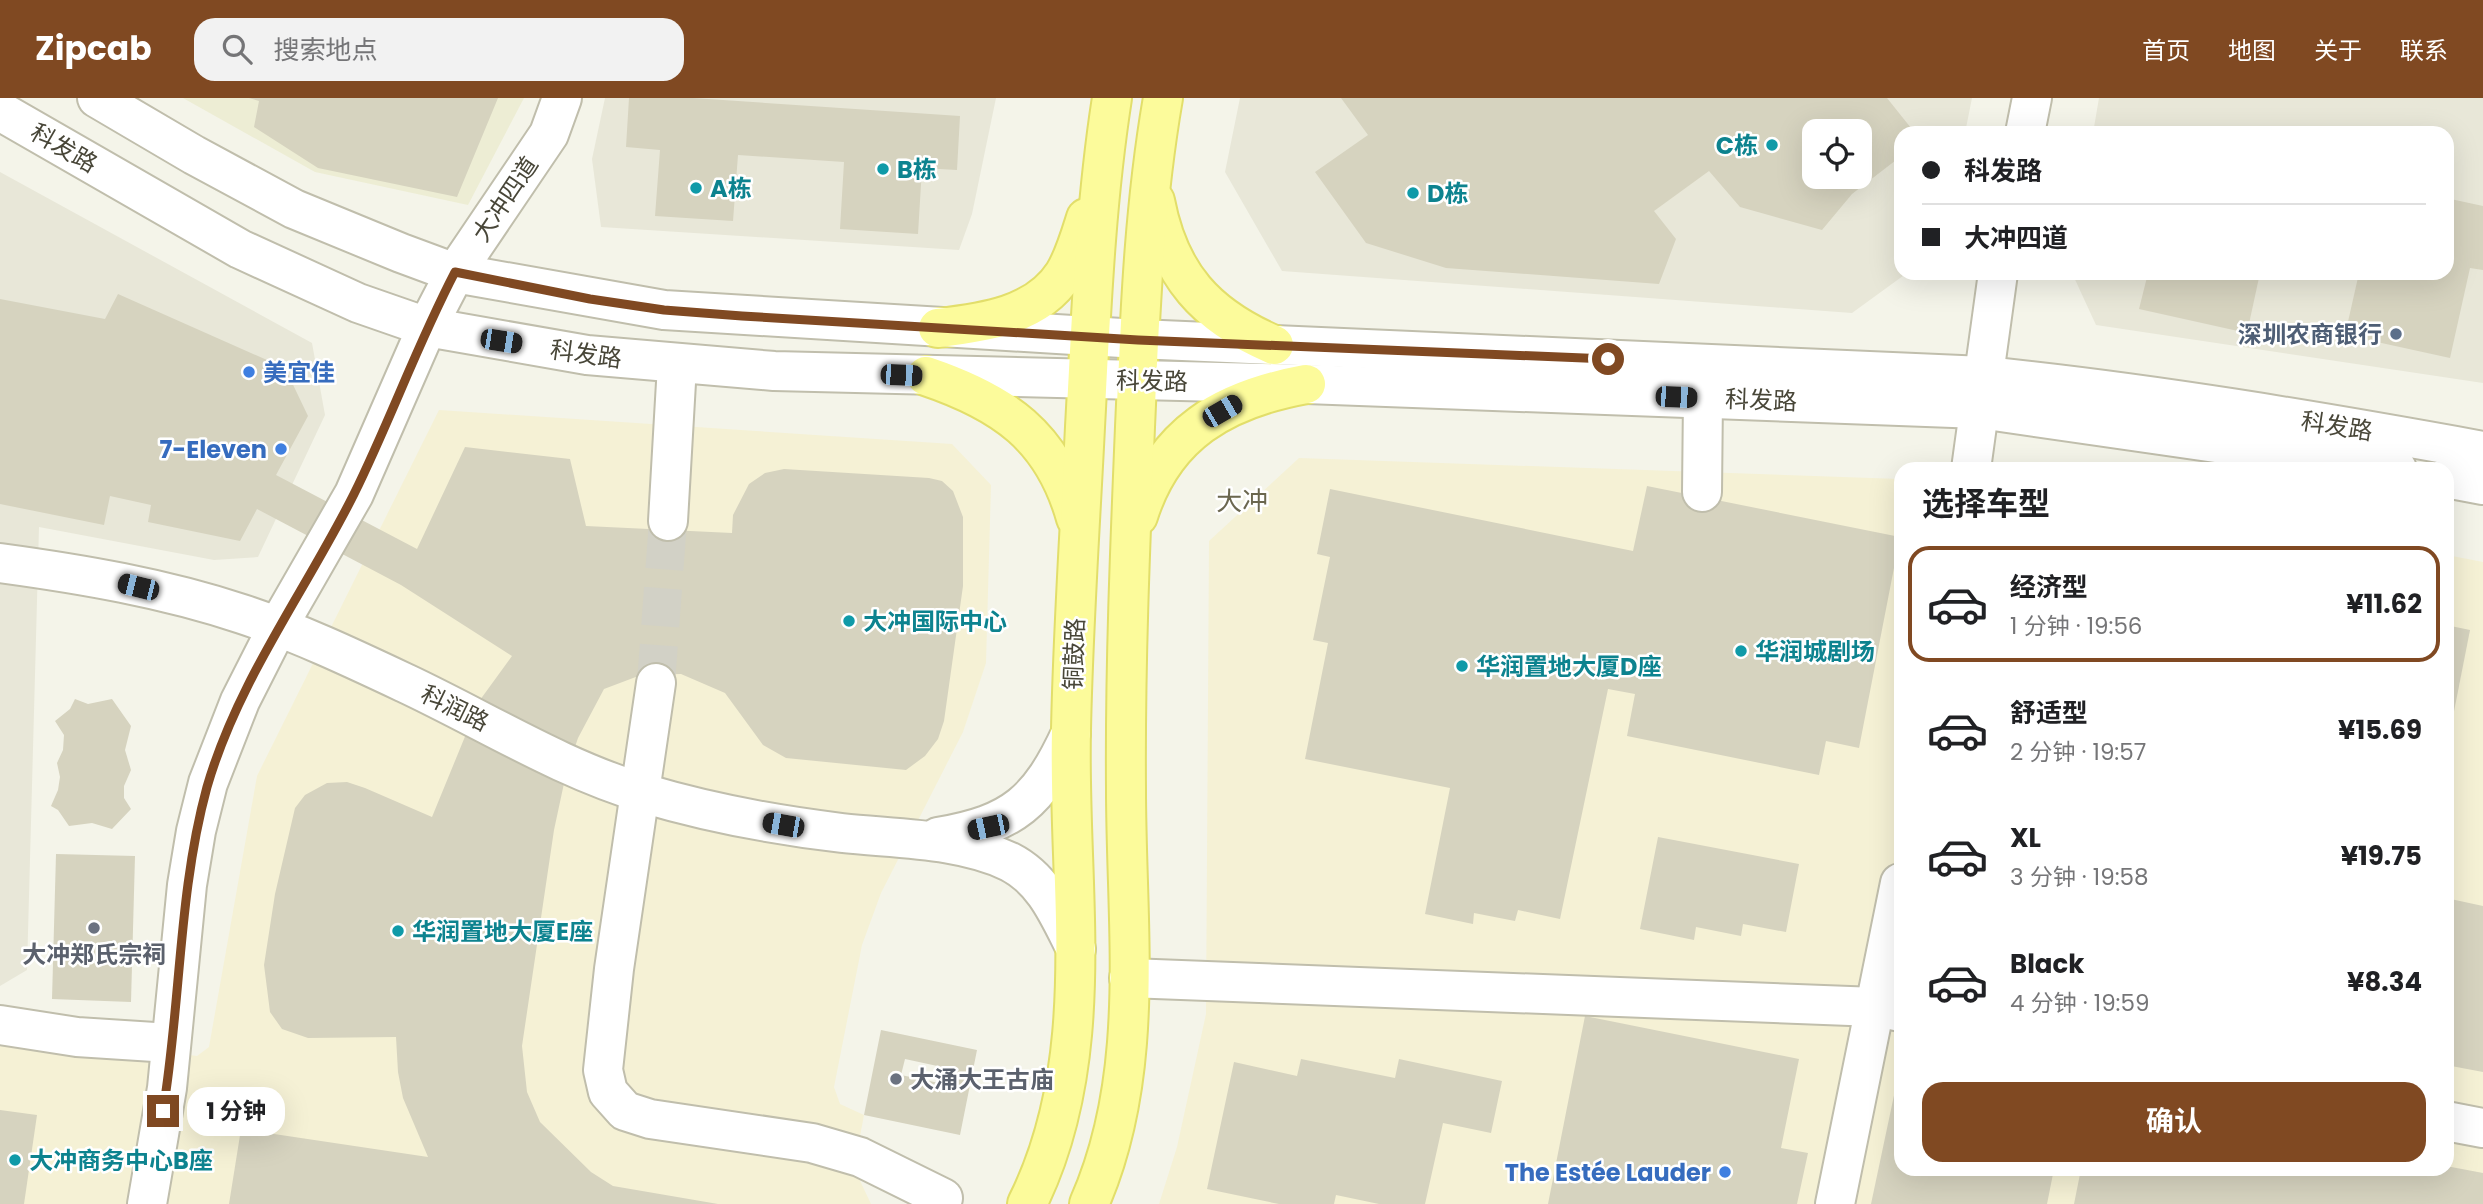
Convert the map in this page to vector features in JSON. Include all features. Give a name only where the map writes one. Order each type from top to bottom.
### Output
[{"type":"main road","name":"铜鼓路","points":[[1027,1204],[1044,1171],[1064,1100],[1073,1041],[1076,949],[1071,733],[1090,337],[1101,180],[1112,98]]},
{"type":"main road","points":[[1089,1204],[1121,1102],[1129,1028],[1126,789],[1129,545],[1138,340],[1150,179],[1163,98]]},
{"type":"main road","points":[[1150,179],[1158,220],[1169,249],[1199,297],[1229,323],[1274,345]]},
{"type":"main road","points":[[938,328],[986,323],[1011,314],[1052,291],[1074,252],[1101,180]]},
{"type":"main road","points":[[926,376],[979,396],[1031,434],[1058,470],[1080,534]]},
{"type":"main road","points":[[1129,545],[1154,476],[1185,437],[1238,401],[1268,391],[1306,384]]},
{"type":"street","name":"科发路","points":[[97,98],[294,209],[455,272],[664,310],[1138,340],[1274,345],[1982,392],[2359,462]]},
{"type":"street","name":"大冲四道","points":[[147,1204],[167,1088],[196,831],[208,783],[240,701],[277,628],[354,495],[427,327],[455,272],[549,134],[562,98]]},
{"type":"street","points":[[2026,126],[2032,98]]},
{"type":"street","name":"科发路","points":[[0,111],[240,249],[358,303],[427,327],[587,355],[677,365],[926,376],[1306,384],[1703,398],[2097,388],[2483,451]]},
{"type":"street","points":[[1972,462],[1997,280]]},
{"type":"street","points":[[668,521],[677,365]]},
{"type":"street","points":[[1702,492],[1703,398]]},
{"type":"street","points":[[2454,480],[2483,485]]},
{"type":"street","name":"科润路","points":[[0,563],[120,582],[242,614],[407,684],[578,768],[641,793],[720,814],[809,829],[912,841]]},
{"type":"street","points":[[656,683],[610,1009],[603,1070],[608,1092],[625,1111],[650,1119],[770,1135],[860,1157],[943,1198]]},
{"type":"street","points":[[912,841],[988,827],[1015,812],[1038,791],[1054,770],[1071,733]]},
{"type":"street","points":[[912,841],[988,853],[1029,874],[1042,887],[1076,949]]},
{"type":"street","points":[[1835,1204],[1888,1010],[1894,946]]},
{"type":"street","points":[[1129,978],[1888,1010]]},
{"type":"street","points":[[0,1025],[77,1037],[170,1043]]},
{"type":"street","points":[[2454,1123],[2483,1128]]},
{"type":"shaded area","points":[[183,98],[524,98],[468,205],[315,172]]},
{"type":"shaded area","points":[[605,98],[996,98],[972,214],[959,250],[601,227],[592,159]]},
{"type":"shaded area","points":[[1240,98],[1972,98],[1966,126],[1894,126],[1894,280],[1897,280],[1852,313],[1282,271],[1225,172]]},
{"type":"shaded area","points":[[2099,98],[2483,98],[2483,383],[2096,325],[2075,280],[2454,280],[2454,126],[2094,126]]},
{"type":"shaded area","points":[[0,172],[312,343],[325,415],[258,557],[214,560],[39,527],[27,970],[0,986]]},
{"type":"shaded area","points":[[439,410],[952,444],[991,485],[986,663],[963,732],[881,893],[862,945],[834,1087],[840,1104],[864,1115],[854,1168],[871,1204],[0,1204],[0,1030],[197,1056],[209,1047],[257,776]]},
{"type":"shaded area","points":[[1299,458],[1894,479],[1894,1176],[2454,1176],[2454,556],[2483,562],[2483,1204],[1159,1204],[1177,1147],[1206,1014],[1209,541]]},
{"type":"building","points":[[249,98],[498,98],[457,197],[318,168],[254,127],[259,101]]},
{"type":"building","points":[[629,98],[693,98],[960,116],[957,170],[922,168],[918,234],[840,229],[844,162],[738,155],[733,221],[655,216],[660,150],[626,147]]},
{"type":"building","points":[[1341,98],[1887,98],[1909,126],[1894,126],[1894,162],[1872,179],[1872,119],[1802,119],[1802,189],[1858,189],[1822,230],[1740,207],[1709,171],[1654,211],[1676,239],[1659,284],[1446,268],[1366,243],[1315,172],[1368,135]]},
{"type":"building","points":[[2454,200],[2483,206],[2483,270],[2470,268],[2450,358],[2345,335],[2357,280],[2454,280]]},
{"type":"building","points":[[2146,280],[2258,280],[2247,333],[2139,309]]},
{"type":"building","points":[[118,294],[285,368],[308,416],[276,475],[417,549],[465,447],[570,459],[586,526],[732,533],[733,515],[749,484],[765,473],[784,469],[929,478],[942,481],[953,491],[963,517],[963,586],[944,721],[938,739],[925,756],[906,770],[786,758],[763,745],[725,693],[681,674],[641,675],[604,689],[578,738],[566,774],[554,830],[522,1046],[527,1092],[540,1122],[591,1172],[613,1186],[718,1204],[229,1204],[241,1129],[428,1157],[403,1098],[396,1037],[308,1038],[282,1029],[270,1012],[264,965],[275,894],[295,808],[305,795],[327,783],[347,782],[432,817],[480,700],[512,656],[401,585],[257,509],[240,541],[148,522],[151,505],[110,496],[104,525],[0,504],[0,299],[105,319]]},
{"type":"building","points":[[1647,486],[1894,536],[1894,568],[1859,748],[1826,741],[1819,775],[1627,736],[1635,694],[1608,689],[1560,919],[1518,910],[1515,921],[1474,913],[1473,924],[1425,914],[1450,788],[1305,759],[1328,643],[1313,640],[1330,557],[1317,554],[1330,489],[1633,551]]},
{"type":"building","points":[[2454,627],[2470,630],[2454,711]]},
{"type":"building","points":[[75,699],[88,704],[112,699],[131,726],[125,750],[131,770],[124,786],[124,798],[131,809],[112,829],[92,823],[69,826],[58,810],[51,806],[58,790],[60,777],[57,763],[63,750],[64,735],[55,721],[70,709]]},
{"type":"building","points":[[1658,837],[1799,864],[1786,932],[1743,924],[1741,936],[1696,927],[1694,940],[1640,929]]},
{"type":"building","name":"大冲郑氏宗祠","points":[[56,854],[135,856],[131,1002],[52,999]]},
{"type":"building","points":[[2454,900],[2483,906],[2483,1072],[2454,1067]]},
{"type":"building","points":[[1585,1016],[1799,1059],[1781,1148],[1808,1153],[1797,1204],[1548,1204]]},
{"type":"building","name":"大涌大王古庙","points":[[881,1030],[977,1050],[960,1135],[864,1115]],"holes":[[[905,1059],[942,1067],[939,1083],[901,1075]]]},
{"type":"building","points":[[1301,1059],[1395,1078],[1399,1059],[1502,1081],[1491,1133],[1443,1123],[1425,1204],[1379,1204],[1336,1195],[1334,1204],[1279,1204],[1207,1189],[1234,1062],[1297,1076]]},
{"type":"building","points":[[1894,1095],[1894,1176],[2053,1176],[2047,1204],[1871,1204]]},
{"type":"building","name":"大冲商务中心B座","points":[[0,1110],[37,1115],[24,1204],[0,1204]]},
{"type":"building","points":[[2454,1168],[2483,1173],[2483,1204],[2074,1204],[2080,1176],[2454,1176]]},
{"type":"tunnel","points":[[656,683],[668,521]]},
{"type":"place","name":"C栋","points":[[1772,145]]},
{"type":"place","name":"B栋","points":[[883,169]]},
{"type":"place","name":"A栋","points":[[696,188]]},
{"type":"place","name":"D栋","points":[[1413,193]]},
{"type":"place","name":"深圳农商银行","points":[[2396,334]]},
{"type":"place","name":"美宜佳","points":[[249,372]]},
{"type":"place","name":"7-Eleven","points":[[281,449]]},
{"type":"place","name":"大冲国际中心","points":[[849,621]]},
{"type":"place","name":"华润城剧场","points":[[1741,651]]},
{"type":"place","name":"华润置地大厦D座","points":[[1462,666]]},
{"type":"place","name":"大冲郑氏宗祠","points":[[94,928]]},
{"type":"place","name":"华润置地大厦E座","points":[[398,931]]},
{"type":"place","name":"大涌大王古庙","points":[[896,1079]]},
{"type":"place","name":"大冲商务中心B座","points":[[15,1160]]},
{"type":"place","name":"The Estée Lauder","points":[[1725,1172]]},
{"type":"district","name":"大冲","points":[[1242,501]]},
{"type":"route","points":[[163,1111],[187,885],[208,783],[258,663],[354,495],[427,327],[455,272],[590,299],[664,310],[742,316],[1138,340],[1608,359]]}]
